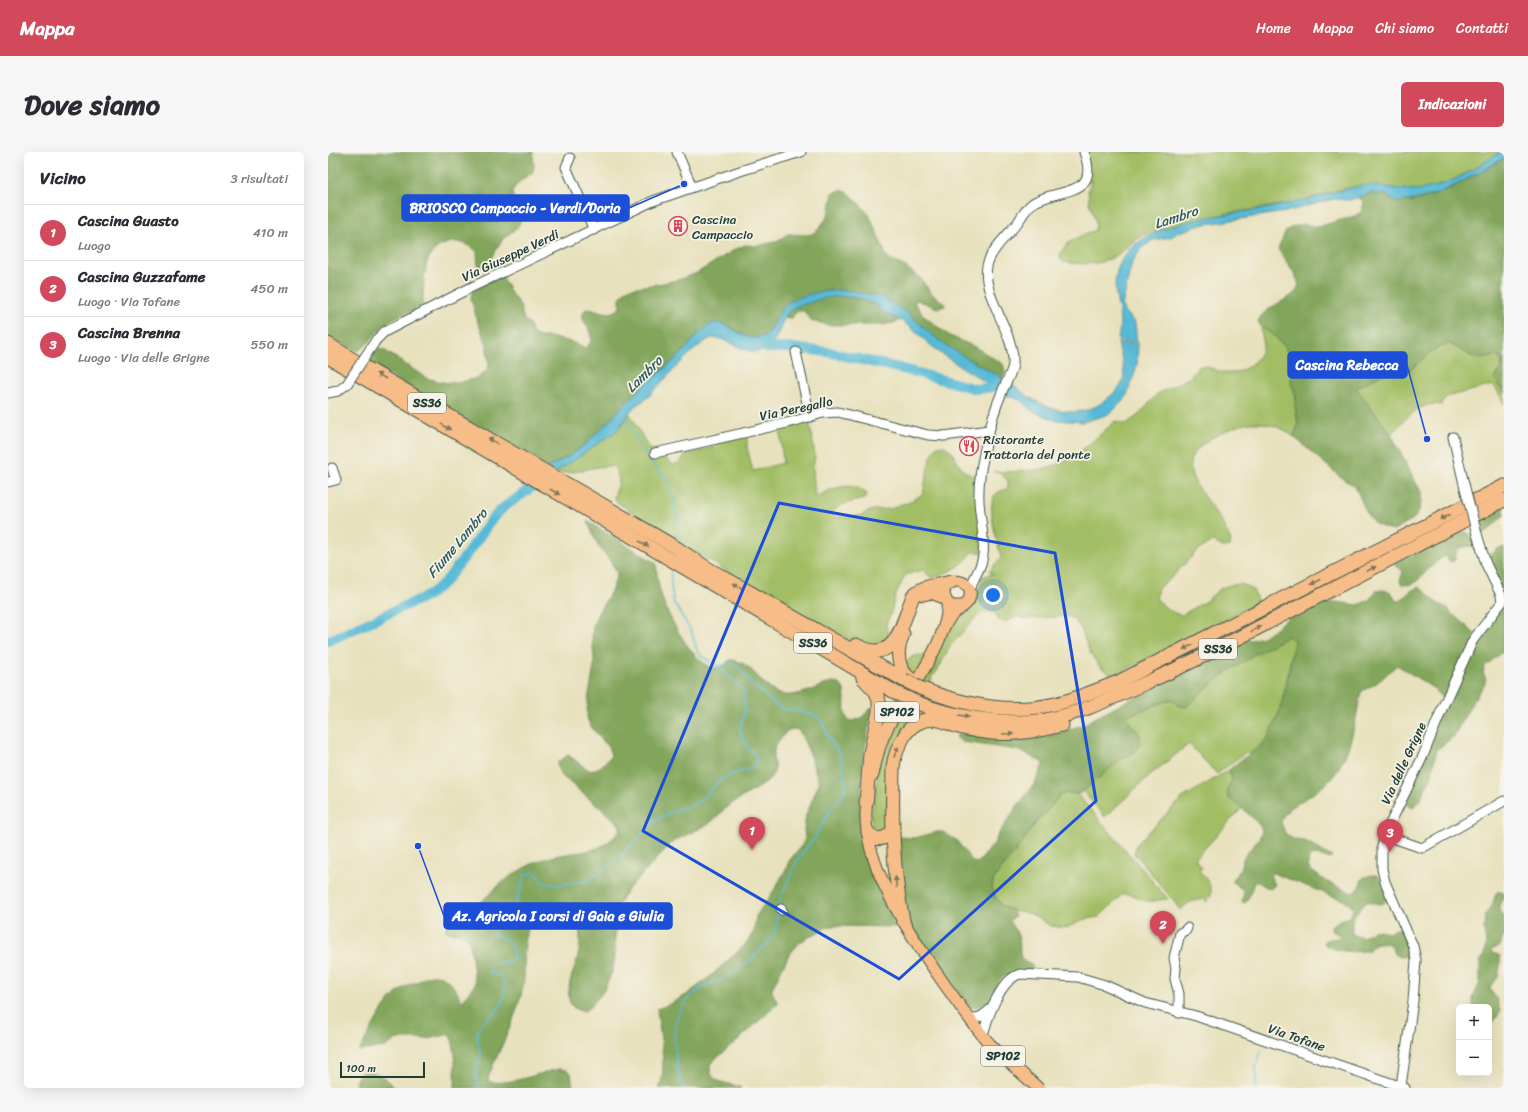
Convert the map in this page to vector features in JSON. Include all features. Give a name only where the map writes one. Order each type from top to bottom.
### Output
[{"type":"highway","name":"SS36","points":[[328,344],[524,466]]},
{"type":"highway","name":"SS36","points":[[328,357],[365,379],[524,466],[613,518],[915,683],[964,703],[996,708],[1044,706],[1085,695],[1118,682],[1504,486]]},
{"type":"highway","points":[[328,362],[345,372],[365,379]]},
{"type":"highway","name":"SS36","points":[[613,518],[728,593],[898,694],[926,707],[962,716],[1028,722],[1045,720],[1079,711],[1103,702],[1193,662],[1504,500]]},
{"type":"highway","points":[[772,605],[797,615],[866,650],[877,652],[888,648],[896,639],[913,596],[916,593],[925,588],[956,582]]},
{"type":"highway","points":[[915,683],[906,676],[900,666],[898,654],[899,642],[915,602],[922,594],[932,592],[946,599]]},
{"type":"highway","points":[[728,593],[760,616],[862,677],[876,692],[879,700],[879,711],[870,753],[866,803]]},
{"type":"highway","points":[[903,920],[896,877],[893,830],[894,758],[908,729],[924,721],[938,720],[962,728],[991,733],[1016,734],[1041,730],[1066,724],[1098,712],[1193,662]]},
{"type":"highway","points":[[868,832],[872,837],[880,839],[887,837],[893,830]]},
{"type":"main road","points":[[956,582],[967,585],[970,592],[968,602],[962,606],[952,606],[946,599],[945,588],[956,582]]},
{"type":"main road","name":"SP102","points":[[944,627],[947,613],[946,599]]},
{"type":"main road","name":"SP102","points":[[962,606],[952,615],[944,627],[921,674],[884,736],[879,749],[866,803],[868,832],[881,880],[889,897],[932,966],[983,1035],[1038,1088]]},
{"type":"street","points":[[677,152],[692,187]]},
{"type":"street","name":"Via Giuseppe Verdi","points":[[328,393],[338,391],[347,384],[376,340],[384,332],[414,316],[653,201],[801,152]]},
{"type":"street","points":[[970,592],[972,583],[982,566],[984,553],[979,493],[981,469],[989,430],[1001,393],[1011,372],[1013,364],[1011,345],[988,286],[986,274],[987,264],[1002,241],[1030,206],[1044,197],[1070,191],[1083,184],[1087,179],[1089,167],[1084,152]]},
{"type":"street","points":[[570,158],[566,167],[594,230]]},
{"type":"street","points":[[796,352],[810,417]]},
{"type":"street","name":"Via Peregallo","points":[[655,453],[810,417],[838,412],[928,435],[939,436],[968,434],[989,430]]},
{"type":"street","points":[[1453,437],[1486,564],[1503,602]]},
{"type":"street","points":[[328,482],[336,480],[332,468]]},
{"type":"street","points":[[956,582],[975,573],[982,566]]},
{"type":"street","name":"Via delle Grigne","points":[[1403,1087],[1416,960],[1413,946],[1385,882],[1382,870],[1382,846],[1384,838],[1404,793],[1423,756],[1444,704],[1473,640],[1503,602]]},
{"type":"street","points":[[1384,838],[1396,839],[1422,848],[1504,801]]},
{"type":"street","points":[[1179,1013],[1179,994],[1175,979],[1176,968],[1174,958],[1180,933],[1187,928]]},
{"type":"street","name":"Via Tofane","points":[[983,1035],[992,1008],[1006,984],[1013,976],[1020,974],[1078,977],[1101,984],[1145,1003],[1179,1013],[1196,1016],[1403,1087]]},
{"type":"street","name":"Via Tofane","points":[[971,1020],[982,1016],[992,1008]]},
{"type":"highlighted area","points":[[779,503],[1055,553],[1096,801],[899,979],[643,831]]},
{"type":"green space","points":[[328,152],[533,152],[534,167],[532,173],[519,182],[512,191],[515,207],[520,217],[519,225],[503,239],[487,266],[478,266],[477,251],[463,243],[452,242],[439,247],[432,253],[428,260],[424,277],[422,305],[415,310],[386,323],[366,345],[358,351],[328,338]]},
{"type":"green space","points":[[1084,152],[1500,152],[1462,176],[1430,189],[1393,189],[1361,186],[1297,202],[1228,213],[1174,225],[1151,232],[1137,239],[1120,253],[1105,261],[1091,264],[1076,264],[1062,261],[1060,257],[1062,251],[1073,240],[1095,230],[1096,222],[1089,202],[1088,189],[1092,181],[1083,184]]},
{"type":"green space","points":[[1504,158],[1504,393],[1495,379],[1497,373],[1502,368],[1502,360],[1496,356],[1482,359],[1473,357],[1448,343],[1432,351],[1410,370],[1399,373],[1385,372],[1356,388],[1391,434],[1421,492],[1418,513],[1411,521],[1393,531],[1375,524],[1368,516],[1355,486],[1344,480],[1294,437],[1298,424],[1295,407],[1296,397],[1291,382],[1292,367],[1286,348],[1276,337],[1261,327],[1258,322],[1262,315],[1268,310],[1291,296],[1296,291],[1298,286],[1295,275],[1278,249],[1286,231],[1292,227],[1304,224],[1317,227],[1355,216],[1362,211],[1364,202],[1358,197],[1369,194],[1377,194],[1388,196],[1399,202],[1422,199],[1459,184]]},
{"type":"green space","points":[[841,190],[850,194],[869,214],[886,255],[920,278],[932,294],[944,303],[945,306],[937,308],[917,300],[914,302],[925,317],[950,336],[975,347],[1003,364],[1005,371],[1003,378],[941,342],[906,312],[882,297],[841,290],[827,291],[787,304],[765,336],[749,338],[725,324],[699,333],[682,353],[637,392],[588,442],[570,455],[547,468],[368,363],[378,349],[384,350],[426,378],[446,383],[478,378],[488,369],[489,364],[487,344],[478,323],[471,299],[472,292],[501,274],[512,295],[520,305],[524,320],[530,325],[533,334],[540,337],[551,337],[574,343],[584,348],[587,347],[592,340],[589,330],[583,320],[583,315],[586,309],[609,313],[613,312],[620,307],[620,298],[625,291],[631,288],[664,283],[697,273],[734,250],[745,245],[756,246],[775,242],[788,234],[812,234],[818,230],[826,219],[833,193]]},
{"type":"green space","points":[[836,296],[864,300],[876,306],[887,315],[900,320],[882,325],[828,325],[812,321],[804,311],[796,312],[792,318],[785,318],[793,308],[797,306],[814,300]]},
{"type":"green space","points":[[1261,327],[1276,337],[1286,348],[1292,367],[1291,382],[1296,397],[1295,407],[1298,424],[1294,437],[1284,430],[1274,426],[1263,423],[1251,423],[1234,427],[1213,437],[1196,450],[1191,458],[1191,473],[1202,494],[1221,522],[1231,541],[1230,545],[1224,547],[1213,541],[1197,551],[1169,580],[1158,588],[1156,598],[1174,613],[1182,615],[1206,601],[1221,588],[1241,584],[1253,590],[1258,602],[1182,644],[1116,674],[1110,674],[1100,667],[1090,653],[1081,629],[1074,619],[1068,616],[1028,619],[1017,617],[1004,622],[998,620],[996,613],[987,611],[980,613],[951,645],[936,673],[931,677],[932,680],[925,684],[919,682],[905,664],[911,657],[919,655],[933,657],[955,617],[967,612],[974,605],[977,592],[981,584],[981,577],[994,574],[989,572],[1001,557],[993,524],[992,506],[993,499],[996,494],[1008,488],[1008,481],[1000,473],[995,472],[1027,471],[1052,467],[1067,460],[1082,450],[1116,421],[1126,424],[1141,413],[1157,394],[1189,378],[1200,366],[1228,373],[1245,369],[1259,356],[1263,346]]},
{"type":"green space","points":[[1448,343],[1482,359],[1496,356],[1502,360],[1502,368],[1495,376],[1498,385],[1504,393],[1504,404],[1493,385],[1446,397],[1441,405],[1433,404],[1426,406],[1413,413],[1391,434],[1356,388],[1385,372],[1399,373],[1421,360],[1432,351]]},
{"type":"green space","points":[[630,414],[649,447],[673,465],[680,463],[685,455],[717,446],[716,442],[747,434],[747,447],[753,471],[783,463],[780,429],[809,420],[815,455],[813,470],[815,497],[828,491],[848,486],[861,489],[867,494],[866,498],[840,506],[836,509],[834,517],[860,516],[872,510],[891,509],[901,504],[908,503],[923,494],[931,457],[937,446],[946,447],[950,449],[958,463],[965,471],[980,478],[983,553],[973,551],[965,561],[955,569],[931,578],[923,570],[905,575],[895,596],[891,613],[886,624],[889,639],[877,647],[853,642],[837,633],[828,631],[737,576],[681,545],[618,503],[614,498],[619,479],[613,466],[598,467],[569,473],[555,473],[615,432],[620,428]]},
{"type":"green space","points":[[1504,506],[1504,515],[1487,531],[1481,534],[1478,522],[1480,519]]},
{"type":"green space","points":[[587,521],[656,563],[660,589],[669,616],[692,651],[709,667],[719,668],[730,660],[739,662],[747,666],[773,691],[781,694],[790,695],[801,693],[832,682],[839,684],[843,687],[846,715],[848,720],[852,721],[861,718],[872,707],[862,766],[861,792],[874,876],[882,896],[899,927],[829,926],[800,942],[789,955],[772,988],[772,992],[778,1003],[743,1036],[712,1062],[710,1066],[713,1077],[716,1080],[741,1088],[659,1088],[662,1080],[663,1060],[657,1009],[688,994],[744,946],[754,931],[756,916],[773,892],[789,861],[802,845],[805,838],[804,829],[806,815],[819,783],[809,752],[801,734],[797,729],[788,730],[775,745],[773,757],[775,769],[772,776],[765,783],[728,806],[709,824],[674,841],[628,889],[615,910],[615,958],[612,972],[603,992],[591,1006],[584,1011],[574,1008],[569,999],[572,974],[577,960],[580,944],[578,921],[568,907],[552,902],[543,906],[533,918],[529,926],[525,943],[524,979],[520,998],[513,1020],[489,1075],[488,1081],[514,1081],[560,1069],[567,1070],[571,1073],[573,1088],[455,1088],[455,1055],[451,1034],[428,1039],[397,1039],[385,1047],[359,1051],[386,1005],[395,995],[409,985],[427,977],[434,975],[440,976],[451,983],[462,1002],[475,984],[470,942],[466,936],[446,931],[446,924],[478,905],[495,888],[523,868],[551,857],[588,851],[597,848],[613,838],[620,830],[620,826],[616,821],[562,776],[559,772],[557,763],[568,755],[591,771],[600,767],[611,756],[606,745],[590,725],[587,714],[594,663],[592,638],[594,623],[613,587],[617,573],[610,560],[599,547]]},
{"type":"green space","points":[[1462,532],[1471,535],[1476,544],[1475,546],[1461,547],[1457,551],[1455,560],[1452,562],[1444,556],[1414,583],[1406,585],[1401,584],[1400,580],[1403,572],[1400,568],[1395,566],[1395,563],[1444,540],[1451,535]]},
{"type":"green space","points":[[1504,547],[1504,596],[1489,560],[1490,555],[1499,548]]},
{"type":"green space","points":[[1418,587],[1439,604],[1448,608],[1451,614],[1459,619],[1476,635],[1504,603],[1504,651],[1485,666],[1483,673],[1486,679],[1484,685],[1474,699],[1454,736],[1438,749],[1431,777],[1418,803],[1413,807],[1408,805],[1405,800],[1445,700],[1433,688],[1397,665],[1378,682],[1361,692],[1350,741],[1341,764],[1335,774],[1323,787],[1289,809],[1281,822],[1285,833],[1294,840],[1305,841],[1332,857],[1329,859],[1313,855],[1308,859],[1309,869],[1325,881],[1352,893],[1358,890],[1363,878],[1373,875],[1379,877],[1385,889],[1386,901],[1381,904],[1365,902],[1352,920],[1352,934],[1363,937],[1375,930],[1389,933],[1399,928],[1404,936],[1407,955],[1402,957],[1397,956],[1394,954],[1390,945],[1383,943],[1374,944],[1369,950],[1358,952],[1340,950],[1325,945],[1324,941],[1341,936],[1332,931],[1331,927],[1336,922],[1349,917],[1354,908],[1345,901],[1273,873],[1270,875],[1275,885],[1270,889],[1258,882],[1254,882],[1249,897],[1245,903],[1242,902],[1244,891],[1233,882],[1233,879],[1240,870],[1244,857],[1260,837],[1262,830],[1252,817],[1228,797],[1227,790],[1232,780],[1229,770],[1263,743],[1270,734],[1279,713],[1285,693],[1294,641],[1289,636],[1253,655],[1230,670],[1204,690],[1187,707],[1178,706],[1172,699],[1126,716],[1131,725],[1139,732],[1139,747],[1134,752],[1121,759],[1081,793],[1066,793],[1059,796],[1047,811],[1039,818],[994,879],[992,888],[994,895],[1002,906],[1012,910],[1015,916],[1010,921],[1019,938],[1021,958],[1023,961],[1032,965],[1032,969],[1002,978],[994,995],[989,1001],[979,1006],[967,1008],[914,932],[906,913],[897,837],[915,838],[936,832],[943,832],[956,840],[972,861],[975,863],[979,862],[994,844],[998,835],[1018,805],[1035,783],[1043,765],[1042,762],[1018,750],[962,742],[956,737],[958,734],[970,733],[992,736],[1002,740],[1021,741],[1050,735],[1080,726],[1165,681],[1197,669],[1225,649],[1242,642],[1263,637],[1291,616],[1327,603],[1336,602],[1358,605],[1369,600],[1376,591],[1383,590],[1391,592],[1396,601],[1400,601],[1410,591]]},
{"type":"green space","points":[[1289,636],[1294,641],[1282,700],[1275,722],[1268,736],[1261,745],[1249,755],[1246,752],[1217,774],[1189,744],[1149,776],[1105,817],[1083,791],[1121,759],[1134,752],[1140,736],[1139,732],[1131,725],[1126,716],[1172,699],[1187,706],[1204,690],[1230,670],[1253,655]]},
{"type":"green space","points":[[905,705],[929,716],[904,727],[887,832],[880,835],[873,829],[871,817],[880,757],[887,736]]},
{"type":"green space","points":[[1229,770],[1232,780],[1227,790],[1242,808],[1195,859],[1202,868],[1199,870],[1210,886],[1210,898],[1207,902],[1204,899],[1190,902],[1180,910],[1134,853],[1137,844],[1181,799]]},
{"type":"green space","points":[[1066,793],[1077,794],[1168,899],[1148,901],[1123,894],[1099,917],[1086,919],[1066,928],[1051,926],[1031,914],[1015,912],[1002,906],[996,898],[992,888],[994,879],[1039,818],[1047,811],[1059,796]]},
{"type":"green space","points":[[1498,891],[1504,893],[1499,910],[1504,916],[1504,935],[1500,946],[1491,950],[1492,953],[1499,955],[1500,957],[1498,976],[1491,985],[1490,989],[1497,1000],[1500,1011],[1495,1021],[1492,1022],[1492,1004],[1473,1004],[1473,997],[1480,983],[1480,963],[1484,955],[1486,943],[1484,929],[1485,915],[1493,904],[1495,895]]},
{"type":"green space","points":[[363,1071],[381,1076],[396,1088],[357,1088],[356,1080]]},
{"type":"water","points":[[1500,152],[1504,152],[1504,158],[1458,184],[1436,194],[1414,200],[1396,202],[1386,195],[1371,193],[1350,200],[1334,199],[1286,212],[1200,225],[1177,233],[1171,237],[1153,240],[1142,248],[1135,257],[1131,266],[1122,306],[1124,311],[1135,323],[1137,343],[1118,340],[1120,321],[1115,282],[1118,268],[1127,253],[1141,240],[1159,231],[1178,224],[1199,219],[1272,207],[1364,185],[1415,190],[1433,187],[1459,177]]},
{"type":"water","points":[[841,290],[882,297],[906,312],[941,342],[1003,378],[997,391],[939,352],[902,321],[886,314],[869,302],[844,296],[820,299],[792,309],[785,318],[775,340],[766,349],[759,352],[746,350],[719,338],[712,338],[706,341],[681,362],[648,397],[635,406],[615,432],[555,473],[547,468],[571,455],[589,441],[637,392],[677,358],[699,334],[710,325],[716,323],[723,324],[749,337],[756,338],[763,336],[769,331],[782,309],[786,304],[793,300],[826,291]]},
{"type":"water","points":[[1118,342],[1138,345],[1137,365],[1125,399],[1111,413],[1083,422],[1055,420],[1032,411],[1020,400],[1005,395],[1011,383],[1030,398],[1055,409],[1073,412],[1090,409],[1099,405],[1116,391],[1123,381],[1123,367]]},
{"type":"waterway","name":"Lambro","points":[[763,345],[766,348],[792,348],[828,352],[907,370],[976,389],[994,387],[1000,383]]},
{"type":"waterway","points":[[626,419],[650,461],[668,481],[679,525],[679,542]]},
{"type":"waterway","name":"Fiume Lambro","points":[[328,641],[429,595],[445,582],[492,519],[504,507],[544,479]]},
{"type":"waterway","points":[[476,1088],[478,1082],[475,1072],[481,1056],[477,1039],[478,1032],[482,1024],[501,1004],[504,996],[505,985],[500,976],[490,973],[489,966],[514,958],[512,948],[508,942],[493,934],[489,927],[510,917],[525,875],[535,872],[544,883],[557,885],[589,880],[618,859],[656,820],[669,813],[692,805],[702,799],[719,781],[730,775],[752,768],[757,760],[754,753],[747,748],[740,731],[745,708],[743,690],[718,666],[701,656],[697,650],[691,631],[674,603],[671,588],[671,573]]},
{"type":"waterway","points":[[719,666],[731,663],[737,665],[750,682],[775,704],[782,708],[811,714],[818,717],[823,724],[828,737],[840,755],[846,789],[833,805],[813,840],[799,857],[780,899],[779,906]]},
{"type":"waterway","points":[[684,1088],[680,1079],[674,1038],[677,1017],[681,1008],[694,994],[714,982],[730,975],[759,952],[774,933],[777,924],[778,912]]},
{"type":"waterway","points":[[1256,1088],[1256,1067],[1261,1051]]},
{"type":"place","name":"BRIOSCO Campaccio - Verdi/Doria","points":[[684,184]]},
{"type":"place","name":"Cascina Campaccio","points":[[678,226]]},
{"type":"place","name":"Cascina Rebecca","points":[[1427,439]]},
{"type":"place","name":"Ristorante Trattoria del ponte","points":[[969,446]]},
{"type":"place","name":"Az. Agricola I corsi di Gaia e Giulia","points":[[418,846]]},
{"type":"place","name":"Cascina Guasto","points":[[752,850]]},
{"type":"place","name":"Cascina Brenna","points":[[1390,852]]},
{"type":"place","name":"Cascina Guzzafame","points":[[1163,944]]}]
